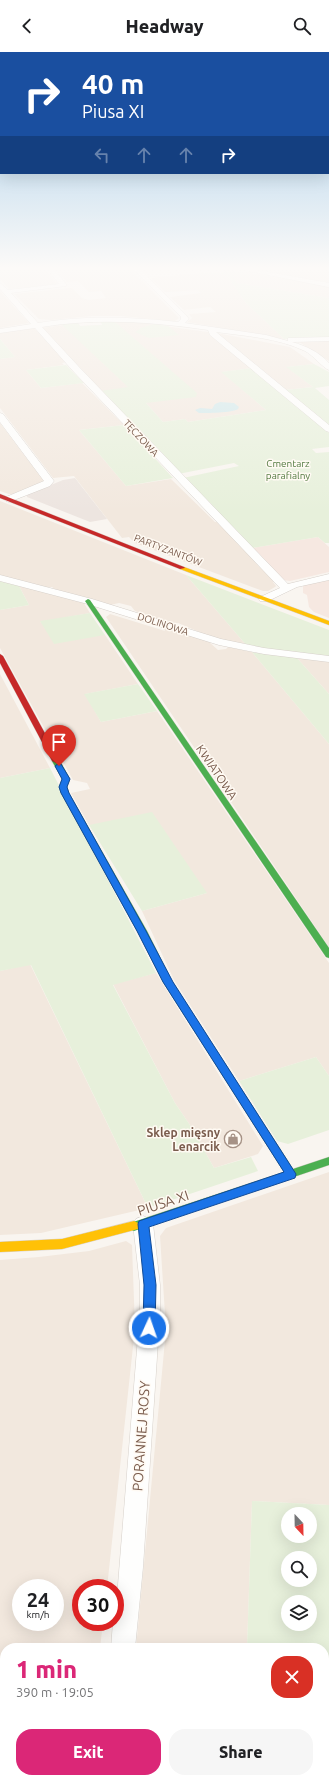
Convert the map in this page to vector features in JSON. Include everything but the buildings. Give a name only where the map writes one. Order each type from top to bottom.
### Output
[{"type":"street","name":"TĘCZOWA","points":[[59,351],[76,370],[286,588]]},
{"type":"street","points":[[234,351],[329,429]]},
{"type":"street","points":[[309,351],[322,360],[329,368]]},
{"type":"street","points":[[0,416],[49,481],[47,484],[4,497]]},
{"type":"street","name":"PARTYZANTÓW","points":[[4,497],[90,532],[329,623]]},
{"type":"street","points":[[264,599],[286,588],[329,577]]},
{"type":"street","name":"DOLINOWA","points":[[0,578],[88,600],[219,642],[240,647],[329,659]]},
{"type":"street","name":"KWIATOWA","points":[[88,600],[101,622],[329,956]]},
{"type":"street","points":[[0,656],[66,779],[63,787],[65,793],[142,931],[168,982],[291,1174]]},
{"type":"street","name":"PIUSA XI","points":[[0,1247],[62,1244],[103,1236],[143,1224],[329,1161]]},
{"type":"street","name":"PORANNEJ ROSY","points":[[123,1643],[131,1567],[150,1312],[149,1277],[143,1224]]},
{"type":"shaded area","points":[[10,351],[56,351],[67,362],[62,363],[64,365],[26,370],[41,388],[82,383],[124,425],[79,430],[126,486],[171,479],[215,522],[218,522],[275,581],[273,582],[276,586],[268,591],[263,591],[135,543],[129,537],[122,538],[74,476],[53,478],[0,408],[0,359],[15,357]]},
{"type":"shaded area","points":[[62,351],[231,351],[252,368],[222,372],[266,410],[188,422],[185,419],[163,422],[146,403],[100,391]]},
{"type":"shaded area","points":[[238,351],[295,351],[314,364],[287,367],[313,387],[285,390]]},
{"type":"shaded area","points":[[313,351],[329,351],[329,361]]},
{"type":"shaded area","points":[[0,423],[44,481],[14,494],[0,491]]},
{"type":"shaded area","points":[[75,478],[107,519],[90,522],[27,497],[27,495],[63,480]]},
{"type":"shaded area","points":[[0,501],[186,575],[247,646],[211,637],[178,623],[172,624],[135,611],[131,606],[119,603],[110,605],[56,590],[52,587],[42,587],[0,575]]},
{"type":"shaded area","points":[[318,537],[329,547],[329,572],[290,581],[283,580],[252,548]]},
{"type":"shaded area","points":[[329,579],[329,618],[314,612],[309,607],[307,595],[303,593],[303,585]]},
{"type":"shaded area","points":[[19,586],[82,600],[90,613],[40,622],[105,635],[138,684],[85,694],[101,722],[157,711],[329,963],[329,1076],[316,1057],[239,1081],[174,980],[142,911],[207,893],[89,825],[71,793],[90,789],[87,783],[73,780],[0,648],[0,610],[29,605]]},
{"type":"shaded area","points":[[110,614],[165,631],[162,625],[208,641],[218,650],[226,649],[228,647],[252,652],[329,744],[329,947],[106,617]]},
{"type":"shaded area","points":[[297,658],[329,661],[329,694]]},
{"type":"shaded area","points":[[0,674],[50,768],[0,778]]},
{"type":"shaded area","points":[[30,964],[148,1208],[41,1233],[0,1235],[0,971]]},
{"type":"shaded area","points":[[156,973],[263,1146],[258,1154],[214,1168],[192,1128],[175,1103],[113,984]]},
{"type":"shaded area","points":[[329,1172],[329,1505],[252,1501],[247,1643],[136,1643],[166,1330],[160,1236],[166,1228]]},
{"type":"shaded area","points":[[126,1241],[132,1245],[135,1328],[108,1579],[72,1579],[72,1631],[102,1631],[101,1643],[0,1643],[0,1260],[89,1251]]},
{"type":"green space","points":[[0,351],[10,351],[15,357],[0,359]]},
{"type":"green space","name":"Cmentarz parafialny","points":[[89,351],[148,351],[197,393],[196,397],[146,403],[163,422],[185,419],[188,422],[266,410],[221,372],[252,368],[329,433],[329,447],[312,449],[316,453],[329,452],[329,543],[325,543],[318,537],[252,548],[183,478],[239,466],[234,463],[178,474],[100,391],[128,387]]},
{"type":"green space","points":[[314,364],[329,372],[329,386],[315,388],[329,400],[329,425],[285,390],[313,387],[286,367]]},
{"type":"green space","points":[[66,365],[84,383],[41,388],[26,370]]},
{"type":"green space","points":[[124,425],[173,478],[126,486],[79,430]]},
{"type":"green space","points":[[186,575],[329,630],[329,657],[247,646]]},
{"type":"green space","points":[[0,581],[19,586],[29,605],[0,610]]},
{"type":"green space","points":[[90,613],[105,635],[54,644],[40,621]]},
{"type":"green space","points":[[252,652],[297,658],[329,694],[329,744]]},
{"type":"green space","points":[[138,684],[157,711],[101,722],[84,694]]},
{"type":"green space","points":[[50,768],[156,973],[113,985],[175,1103],[192,1128],[214,1168],[251,1157],[258,1171],[148,1208],[31,965],[0,971],[0,778]]},
{"type":"green space","points":[[152,812],[207,893],[142,911],[89,825]]},
{"type":"green space","points":[[316,1057],[329,1076],[329,1130],[288,1144],[277,1141],[239,1081]]},
{"type":"green space","points":[[252,1501],[329,1505],[329,1643],[247,1643]]},
{"type":"water","points":[[220,402],[234,403],[239,407],[238,409],[231,411],[219,412],[199,413],[195,410],[200,408],[212,409],[215,404]]},
{"type":"traffic: fast","points":[[88,601],[329,955]]},
{"type":"traffic: fast","points":[[56,761],[66,779],[63,787],[65,793],[142,931],[168,982],[291,1174]]},
{"type":"traffic: fast","points":[[134,1226],[329,1161]]},
{"type":"traffic: slow","points":[[182,568],[329,623]]},
{"type":"traffic: slow","points":[[0,1247],[62,1244],[134,1226]]},
{"type":"traffic: jam","points":[[0,496],[182,568]]},
{"type":"traffic: jam","points":[[0,656],[56,761]]},
{"type":"place","name":"Sklep mięsny Lenarcik","points":[[233,1139]]},
{"type":"route","points":[[59,766],[66,779],[63,787],[65,793],[142,931],[168,982],[291,1174],[143,1224],[150,1285],[149,1328]]}]
